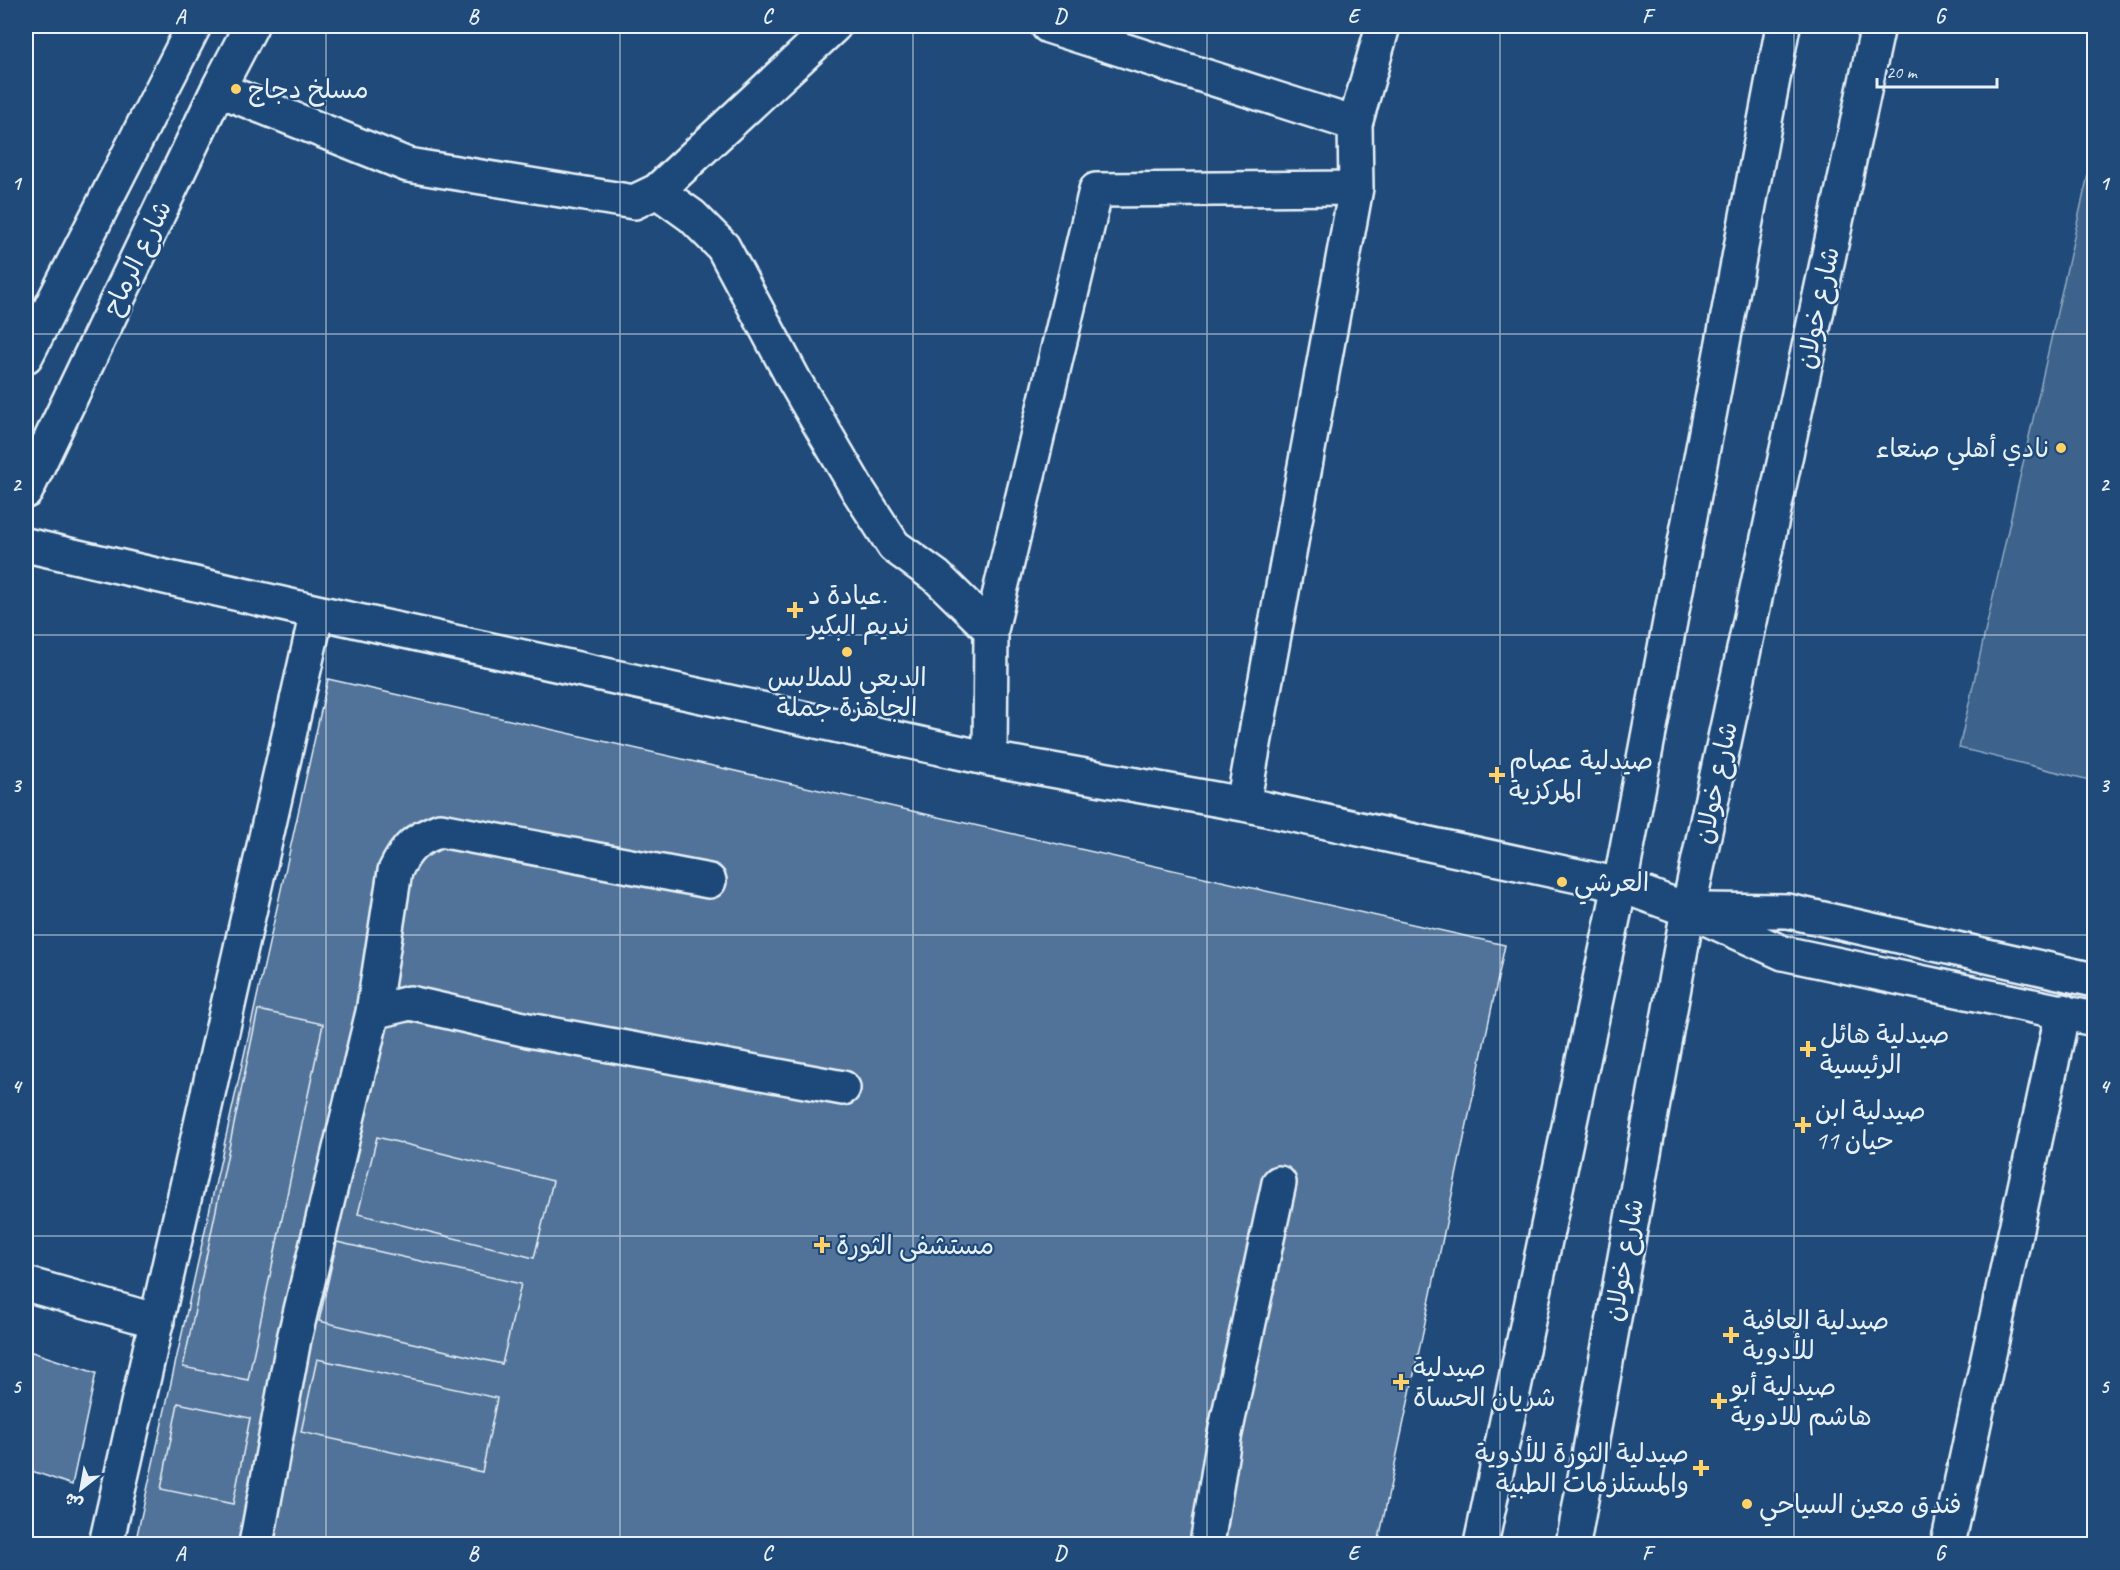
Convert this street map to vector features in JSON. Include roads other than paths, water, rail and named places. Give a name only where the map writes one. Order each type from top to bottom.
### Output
[{"type":"street","points":[[26,356],[194,26]]},
{"type":"street","name":"شارع الرماح","points":[[26,491],[218,89],[251,26]]},
{"type":"street","points":[[218,89],[408,165],[634,202],[657,191],[834,26]]},
{"type":"street","points":[[1048,26],[1355,124]]},
{"type":"street","points":[[1243,804],[1356,188],[1355,124],[1383,26]]},
{"type":"street","points":[[1481,1545],[1620,885],[1783,26]]},
{"type":"street","name":"شارع خولان","points":[[1572,1545],[1689,910],[1878,26]]},
{"type":"street","points":[[990,759],[991,630],[1096,190],[1356,188]]},
{"type":"street","points":[[657,191],[692,216],[723,248],[794,380],[858,490],[894,546],[937,577],[991,630]]},
{"type":"street","points":[[26,545],[317,612],[990,759],[1243,804],[1620,885],[1689,910],[1783,953],[2094,1019]]},
{"type":"street","points":[[106,1545],[317,612]]},
{"type":"street","points":[[256,1545],[294,1339],[373,1012],[395,871],[403,854],[418,839],[440,831],[709,881]]},
{"type":"street","points":[[1689,910],[1788,912],[2094,980]]},
{"type":"street","points":[[373,1012],[410,1003],[528,1030],[843,1088]]},
{"type":"street","points":[[1948,1545],[2063,1011]]},
{"type":"street","points":[[1207,1545],[1224,1438],[1279,1183]]},
{"type":"street","points":[[26,1284],[157,1321]]},
{"type":"place","name":"مسلخ دجاج","points":[[236,89]]},
{"type":"place","name":"نادي أهلي صنعاء","points":[[2061,448]]},
{"type":"place","name":"عيادة د. نديم البكير","points":[[795,610]]},
{"type":"place","name":"الدبعي للملابس الجاهزة جملة","points":[[847,652]]},
{"type":"place","name":"صيدلية عصام المركزية","points":[[1497,775]]},
{"type":"place","name":"العرشي","points":[[1562,882]]},
{"type":"place","name":"صيدلية هائل الرئيسية","points":[[1808,1049]]},
{"type":"place","name":"صيدلية ابن حيان 11","points":[[1803,1125]]},
{"type":"place","name":"مستشفى الثورة","points":[[822,1245]]},
{"type":"place","name":"صيدلية العافية للأدوية","points":[[1731,1335]]},
{"type":"place","name":"صيدلية شريان الحساة","points":[[1401,1382]]},
{"type":"place","name":"صيدلية أبو هاشم للادوية","points":[[1719,1401]]},
{"type":"place","name":"صيدلية الثورة للأدوية والمستلزمات الطبية","points":[[1701,1468]]},
{"type":"place","name":"فندق معين السياحي","points":[[1747,1504]]}]
